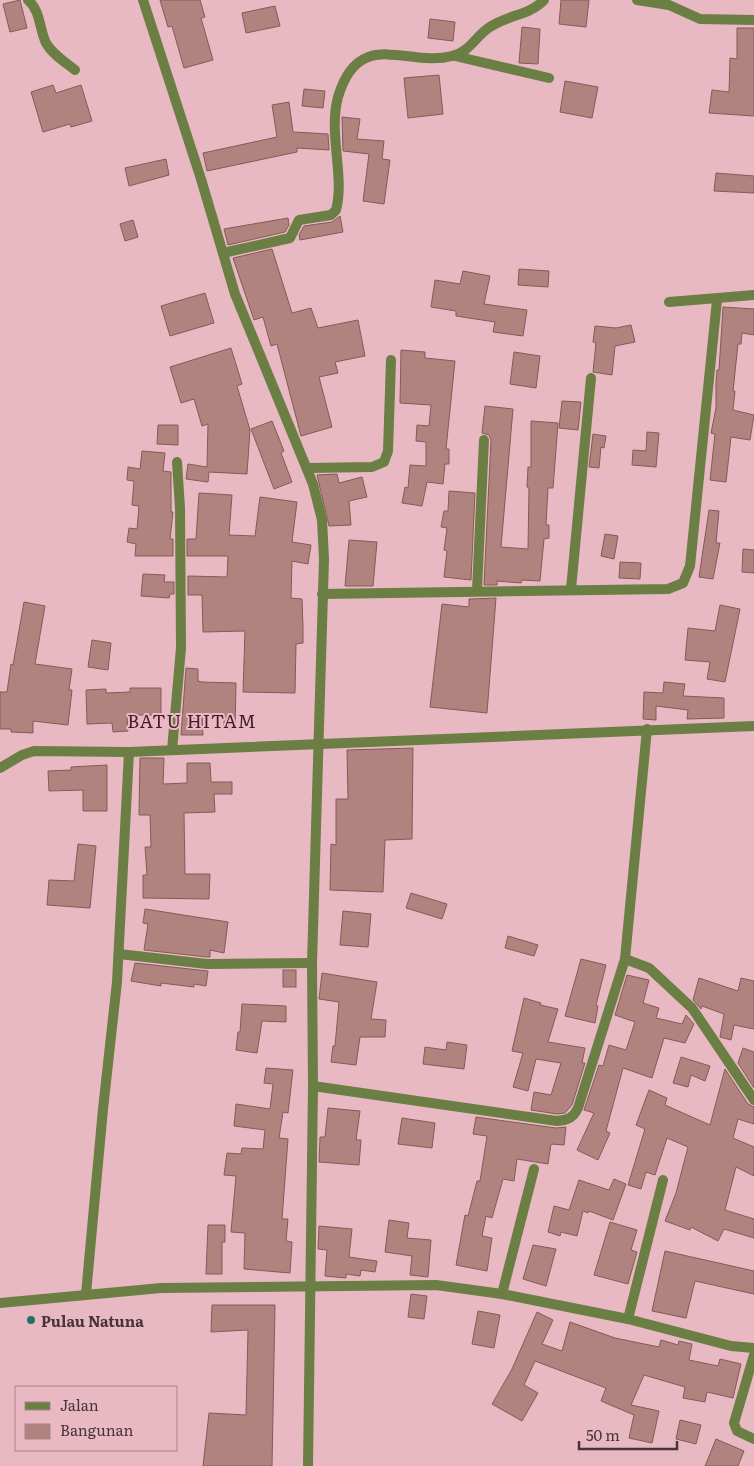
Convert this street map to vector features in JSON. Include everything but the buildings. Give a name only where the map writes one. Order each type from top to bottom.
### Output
[{"type":"street","points":[[28,0],[35,8],[46,44],[75,70]]},
{"type":"street","points":[[143,0],[235,294],[308,468],[322,520],[324,559],[312,963],[313,1086],[308,1466]]},
{"type":"street","points":[[455,56],[472,45],[487,29],[502,20],[536,8],[544,0]]},
{"type":"street","points":[[637,0],[669,5],[700,19],[754,20]]},
{"type":"street","points":[[223,253],[290,238],[298,220],[334,213],[338,201],[334,134],[337,106],[348,76],[358,64],[371,56],[398,54],[436,58],[455,56],[549,78]]},
{"type":"street","points":[[669,302],[716,300],[754,295]]},
{"type":"street","points":[[322,594],[477,590],[668,590],[683,583],[687,576],[716,300]]},
{"type":"street","points":[[308,468],[372,467],[384,462],[388,450],[391,360]]},
{"type":"street","points":[[571,589],[591,378]]},
{"type":"street","points":[[477,590],[484,440]]},
{"type":"street","points":[[172,750],[181,648],[180,508],[177,462]]},
{"type":"street","points":[[0,768],[22,755],[34,751],[129,752],[754,726]]},
{"type":"street","points":[[313,1086],[557,1121],[566,1120],[574,1116],[625,959],[647,729]]},
{"type":"street","points":[[86,1294],[119,954],[129,752]]},
{"type":"street","points":[[119,954],[206,964],[312,963]]},
{"type":"street","points":[[625,959],[649,968],[692,1008],[754,1100]]},
{"type":"street","points":[[502,1294],[534,1169]]},
{"type":"street","points":[[628,1319],[663,1180]]},
{"type":"street","points":[[0,1303],[161,1288],[436,1286],[502,1294],[628,1319],[732,1346],[754,1348]]},
{"type":"street","points":[[754,1355],[734,1423],[737,1431],[754,1439]]},
{"type":"place","name":"Pulau Natuna","points":[[31,1320]]},
{"type":"district","name":"BATU HITAM","points":[[192,720]]}]
